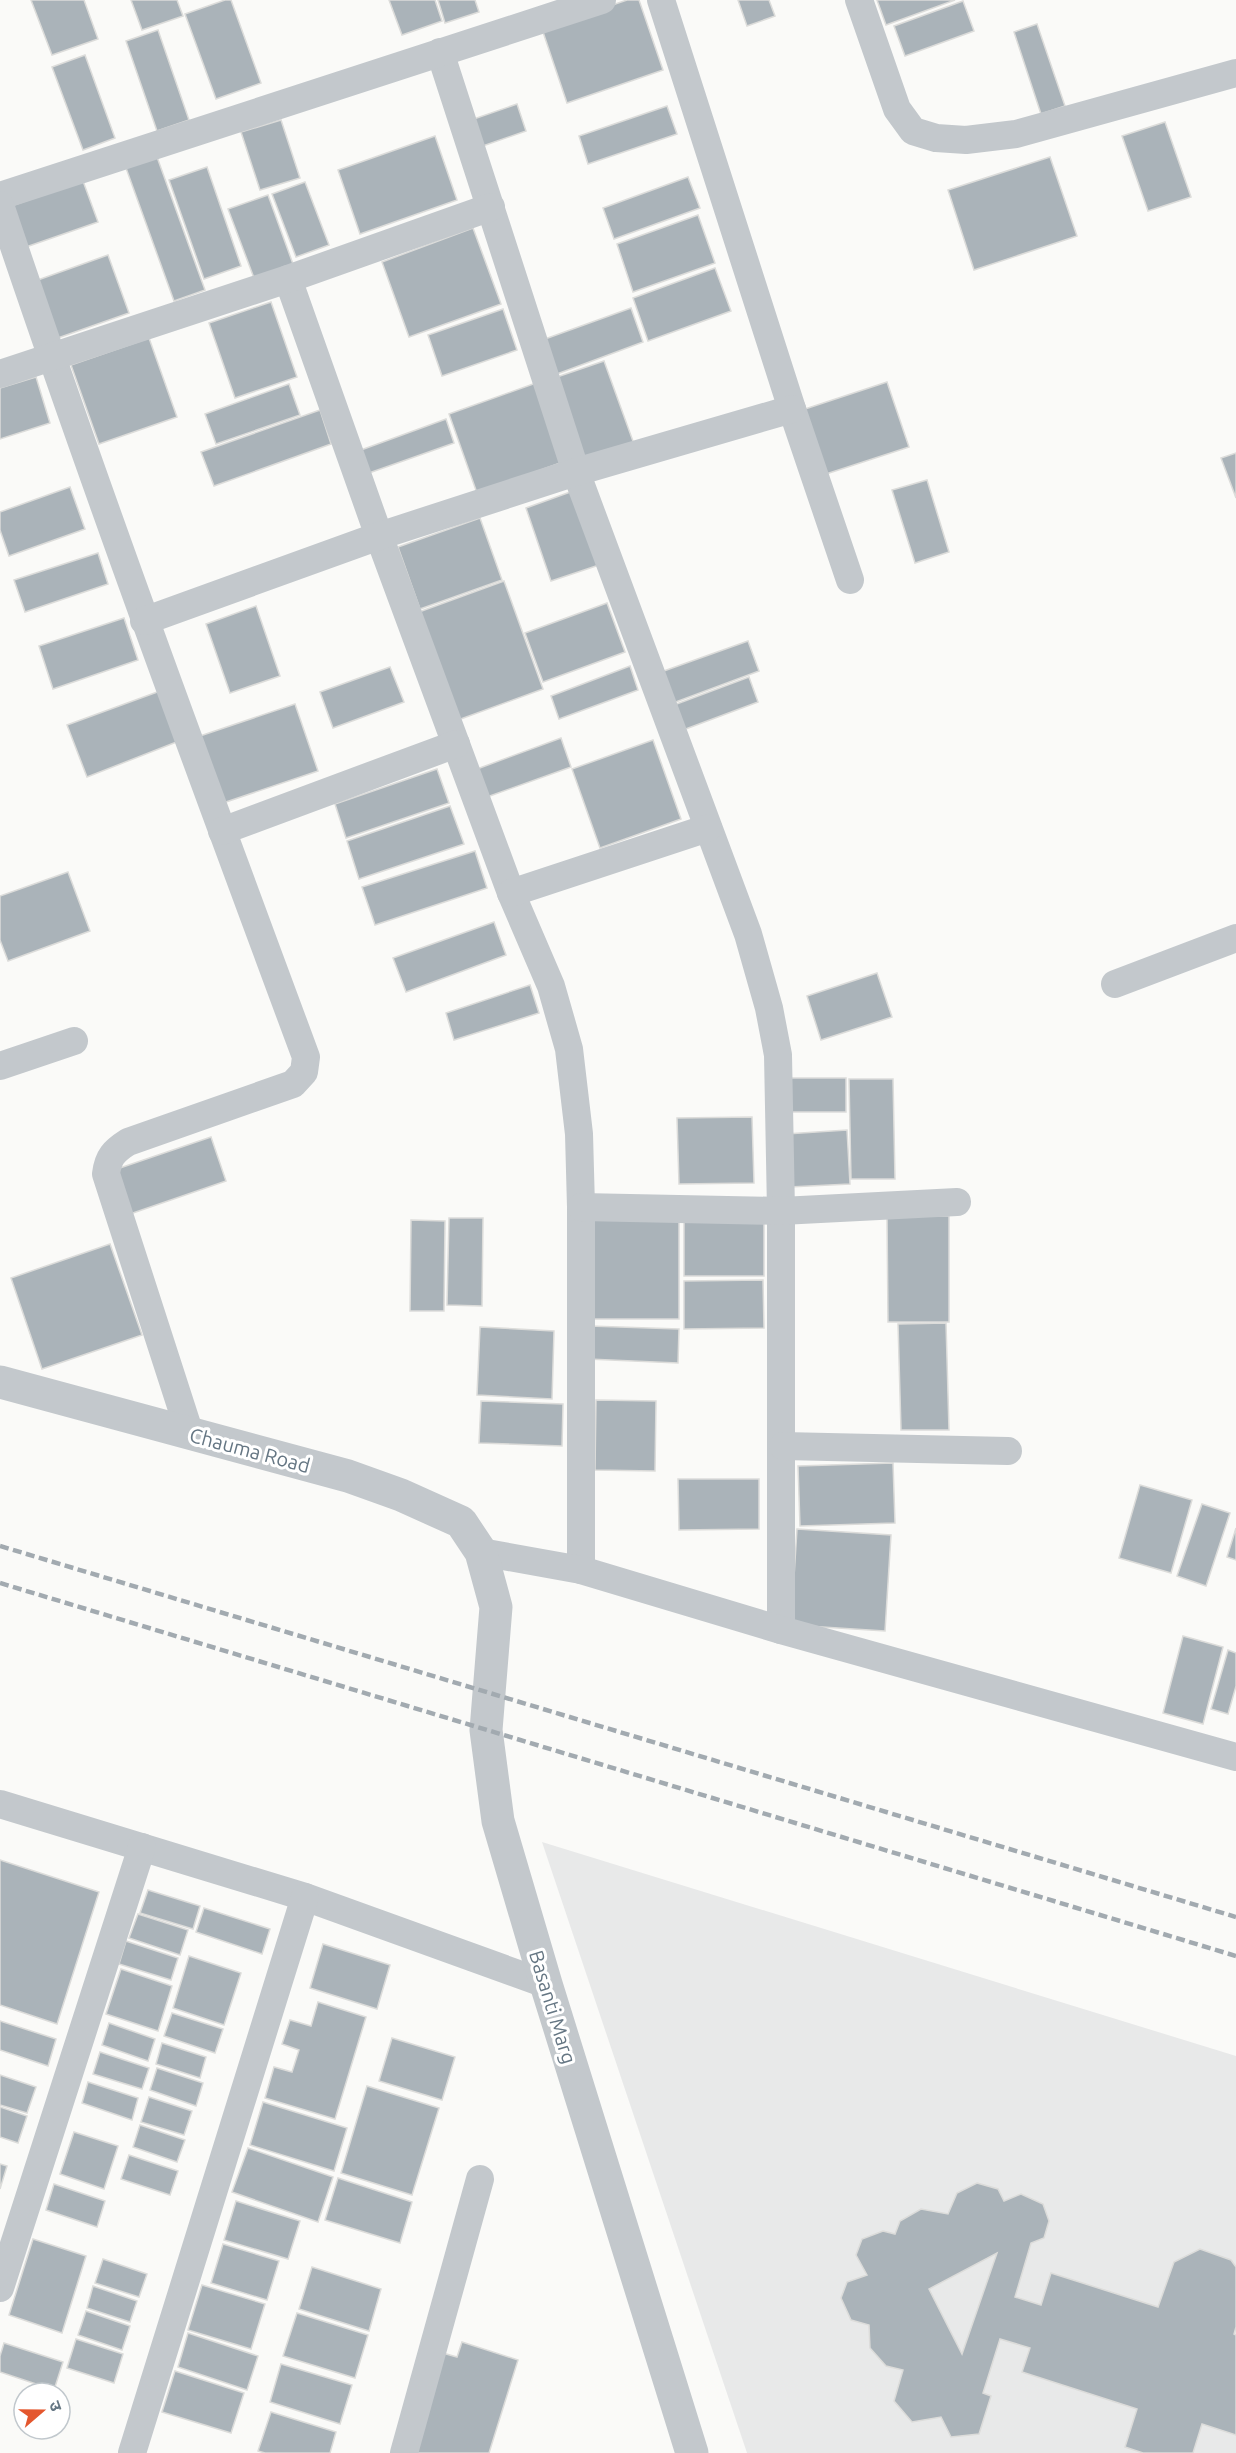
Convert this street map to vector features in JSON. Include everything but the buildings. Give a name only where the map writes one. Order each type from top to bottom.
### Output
[{"type":"street","points":[[0,196],[602,0]]},
{"type":"street","points":[[661,0],[792,409],[850,580]]},
{"type":"street","points":[[858,0],[897,109],[913,131],[936,138],[966,140],[1016,134],[1236,73]]},
{"type":"street","points":[[440,52],[576,472],[748,934],[769,1008],[778,1055],[783,1446],[782,1630]]},
{"type":"street","points":[[0,205],[144,621],[306,1057],[304,1072],[293,1083],[128,1142],[115,1150],[107,1160],[106,1174],[190,1434]]},
{"type":"street","points":[[0,374],[288,279],[491,207]]},
{"type":"street","points":[[288,279],[379,536],[511,893],[551,986],[569,1049],[579,1134],[581,1207],[581,1570]]},
{"type":"street","points":[[144,621],[379,536],[576,472],[792,409]]},
{"type":"street","points":[[222,831],[456,744]]},
{"type":"street","points":[[511,893],[708,828]]},
{"type":"street","points":[[1115,984],[1236,938]]},
{"type":"street","points":[[0,1066],[74,1041]]},
{"type":"street","points":[[581,1207],[781,1210],[957,1202]]},
{"type":"street","name":"Chauma Road","points":[[0,1382],[348,1476],[461,1522],[481,1552]]},
{"type":"street","points":[[783,1446],[1008,1450]]},
{"type":"street","points":[[481,1552],[581,1570],[782,1630],[1236,1757]]},
{"type":"street","name":"Basanti Marg","points":[[481,1552],[496,1608],[486,1730],[498,1821],[546,1984],[692,2453]]},
{"type":"street","points":[[0,1804],[305,1897],[546,1984]]},
{"type":"street","points":[[0,2288],[142,1847]]},
{"type":"street","points":[[132,2453],[305,1897]]},
{"type":"street","points":[[404,2453],[480,2179]]},
{"type":"shaded area","points":[[542,1842],[1236,2056],[1236,2453],[747,2453]]},
{"type":"railway","points":[[0,1546],[1236,1917]]},
{"type":"railway","points":[[0,1583],[1236,1956]]}]
